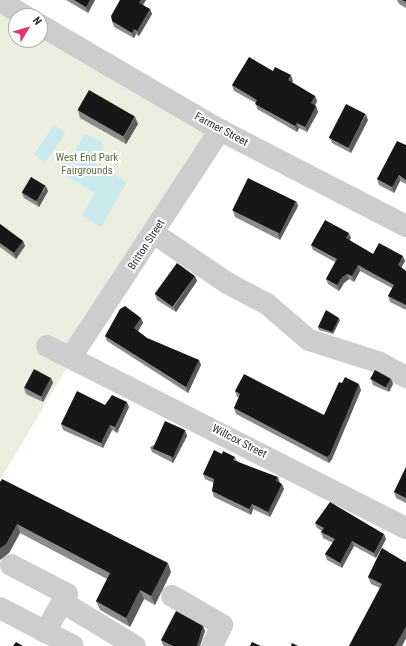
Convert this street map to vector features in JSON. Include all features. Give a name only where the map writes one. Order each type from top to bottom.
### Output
[{"type":"street","points":[[0,1],[12,8]]},
{"type":"street","name":"Farmer Street","points":[[48,30],[220,130],[406,226]]},
{"type":"street","name":"Britton Street","points":[[71,357],[155,234],[220,130]]},
{"type":"street","points":[[155,234],[227,283],[267,304],[309,340],[372,359],[406,377]]},
{"type":"street","name":"Willcox Street","points":[[47,346],[406,528]]},
{"type":"street","points":[[11,565],[66,594],[45,632]]},
{"type":"street","points":[[172,596],[222,625],[212,646]]},
{"type":"street","points":[[62,602],[135,646]]},
{"type":"street","points":[[0,608],[73,646]]},
{"type":"green space","name":"West End Park Fairgrounds","points":[[0,12],[8,16],[8,48],[48,48],[48,41],[206,135],[0,480]]},
{"type":"water","points":[[54,125],[66,133],[45,163],[34,155]]},
{"type":"water","points":[[85,134],[101,141],[104,146],[95,162],[127,182],[101,227],[82,215],[95,193],[61,173]]},
{"type":"building","points":[[74,0],[90,0],[86,7]]},
{"type":"building","points":[[120,0],[141,0],[139,3],[150,9],[137,31],[134,29],[132,33],[112,21],[111,16]]},
{"type":"building","points":[[249,57],[273,71],[275,67],[291,75],[288,80],[315,96],[311,103],[316,106],[305,127],[297,123],[295,126],[255,104],[257,100],[232,85]]},
{"type":"building","points":[[89,90],[135,116],[123,136],[78,110]]},
{"type":"building","points":[[346,104],[366,114],[348,148],[329,138]]},
{"type":"building","points":[[397,141],[406,145],[406,180],[399,175],[392,187],[377,179]]},
{"type":"building","points":[[31,177],[46,186],[36,201],[22,192]]},
{"type":"building","points":[[248,178],[296,201],[280,234],[232,210]]},
{"type":"building","points":[[325,220],[349,233],[346,238],[373,254],[379,243],[403,256],[398,265],[406,271],[406,305],[388,296],[394,285],[358,265],[352,276],[347,274],[342,277],[337,285],[326,279],[337,259],[311,245]]},
{"type":"building","points":[[0,224],[23,241],[14,253],[0,243]]},
{"type":"building","points":[[177,263],[195,276],[172,307],[155,294]]},
{"type":"building","points":[[125,306],[141,318],[134,328],[147,338],[199,360],[186,387],[105,336],[120,309]]},
{"type":"building","points":[[326,310],[339,318],[332,332],[318,327]]},
{"type":"building","points":[[34,369],[51,378],[41,396],[24,388]]},
{"type":"building","points":[[375,370],[391,379],[386,387],[370,379]]},
{"type":"building","points":[[244,374],[324,415],[339,382],[342,383],[345,377],[359,384],[330,454],[327,457],[234,408],[240,394],[235,391]]},
{"type":"building","points":[[77,391],[105,405],[112,395],[127,402],[115,427],[110,425],[101,443],[61,424]]},
{"type":"building","points":[[165,421],[185,430],[173,457],[153,448]]},
{"type":"building","points":[[214,450],[222,454],[223,451],[235,457],[233,460],[278,477],[276,481],[282,484],[268,512],[252,504],[249,509],[212,491],[214,479],[203,474]]},
{"type":"building","points":[[406,467],[406,498],[394,492]]},
{"type":"building","points":[[2,479],[168,563],[151,596],[140,590],[126,618],[96,601],[110,573],[17,524],[6,544],[0,548],[0,482]]},
{"type":"building","points":[[330,502],[384,534],[374,553],[352,541],[340,563],[325,554],[335,539],[321,532],[324,528],[315,523]]},
{"type":"building","points":[[382,548],[405,562],[406,561],[406,627],[395,646],[349,646],[382,584],[368,577]]},
{"type":"building","points":[[176,611],[203,626],[197,646],[173,646],[161,640]]},
{"type":"building","points":[[16,642],[23,646],[13,646]]},
{"type":"building","points":[[252,642],[261,646],[250,646]]},
{"type":"building","points":[[292,643],[298,646],[291,646]]}]
